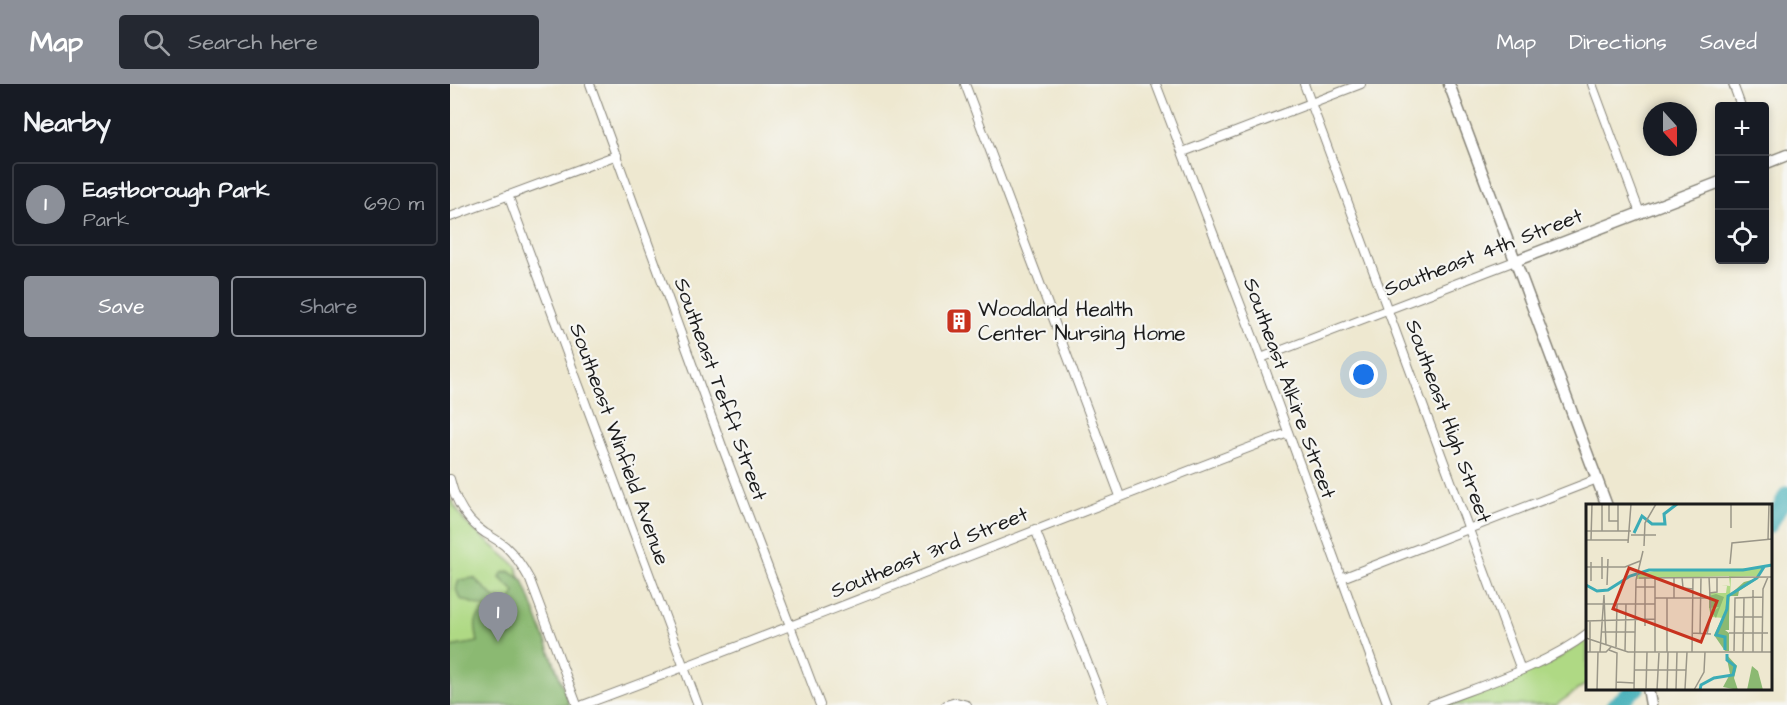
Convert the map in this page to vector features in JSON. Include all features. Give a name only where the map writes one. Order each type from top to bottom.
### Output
[{"type":"street","name":"Southeast Tefft Street","points":[[590,84],[722,446],[820,705]]},
{"type":"street","points":[[965,84],[1120,496]]},
{"type":"street","name":"Southeast Alkire Street","points":[[1156,84],[1261,358],[1388,705]]},
{"type":"street","name":"Southeast High Street","points":[[1304,84],[1521,670]]},
{"type":"street","points":[[1183,152],[1361,84]]},
{"type":"street","points":[[1449,84],[1606,504]]},
{"type":"street","points":[[1592,84],[1640,213]]},
{"type":"street","points":[[1733,84],[1740,102]]},
{"type":"street","points":[[1769,162],[1787,155]]},
{"type":"street","points":[[450,217],[616,156]]},
{"type":"street","name":"Southeast 4th Street","points":[[1261,358],[1715,184]]},
{"type":"street","name":"Southeast Winfield Avenue","points":[[508,195],[698,705]]},
{"type":"street","name":"Southeast 3rd Street","points":[[584,705],[791,627],[1035,529],[1288,433]]},
{"type":"street","points":[[450,479],[455,495],[467,516],[479,528],[504,545],[523,567],[577,705]]},
{"type":"street","points":[[1342,578],[1597,479]]},
{"type":"street","points":[[1035,529],[1104,705]]},
{"type":"street","points":[[1431,705],[1554,656],[1586,634]]},
{"type":"street","points":[[1648,690],[1651,705]]},
{"type":"street","points":[[946,705],[956,702],[967,705]]},
{"type":"green space","points":[[450,498],[465,522],[516,566],[570,705],[450,705]]},
{"type":"green space","points":[[509,571],[523,580],[570,705],[450,705],[450,647],[478,642],[477,619],[487,608],[460,599],[456,589],[459,580],[474,578],[495,598],[510,601],[515,592],[500,578],[502,573]]},
{"type":"green space","points":[[1586,640],[1586,684],[1556,705],[1445,705],[1551,663]]},
{"type":"waterway","points":[[1772,521],[1787,494]]},
{"type":"waterway","points":[[1614,705],[1634,690]]},
{"type":"place","name":"Woodland Health Center Nursing Home","points":[[959,321]]},
{"type":"place","name":"Eastborough Park","points":[[498,642]]}]
